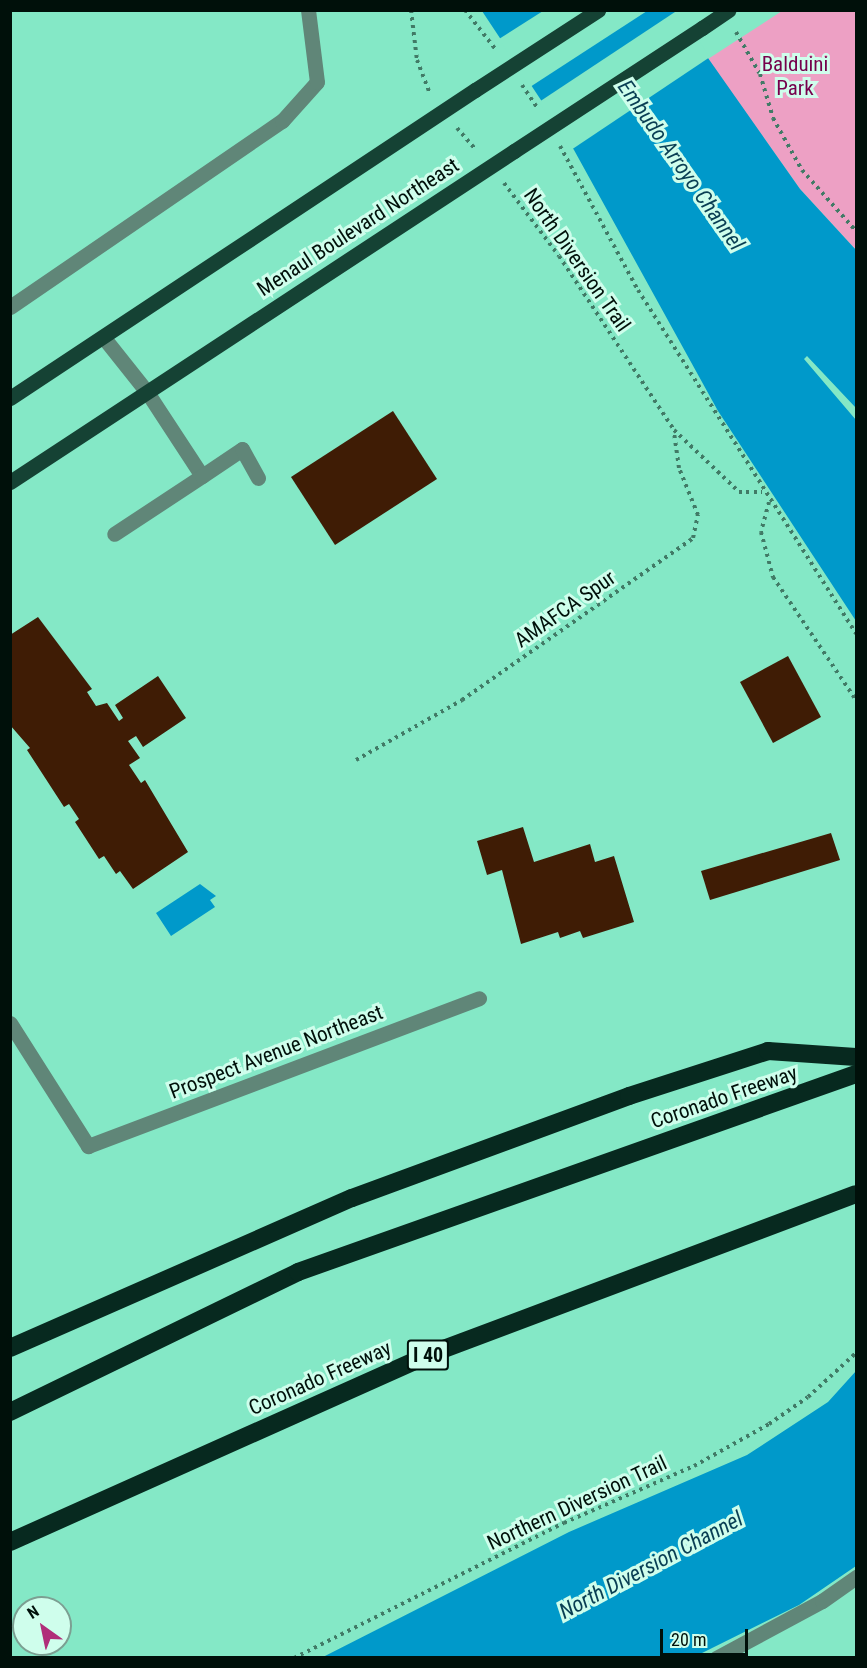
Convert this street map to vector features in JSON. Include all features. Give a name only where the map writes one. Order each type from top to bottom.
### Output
[{"type":"highway","points":[[10,1348],[352,1198],[629,1096],[768,1051],[856,1057]]},
{"type":"highway","name":"Coronado Freeway","points":[[10,1412],[298,1272],[856,1074]]},
{"type":"highway","name":"Coronado Freeway","points":[[10,1543],[30,1531],[425,1356],[856,1194]]},
{"type":"main road","points":[[10,398],[598,10]]},
{"type":"main road","name":"Menaul Boulevard Northeast","points":[[10,482],[727,12]]},
{"type":"street","points":[[10,307],[282,121],[317,82],[308,10]]},
{"type":"street","points":[[104,338],[147,392],[202,476]]},
{"type":"street","points":[[114,534],[242,449],[258,478]]},
{"type":"street","name":"Prospect Avenue Northeast","points":[[13,1032],[88,1146],[479,998]]},
{"type":"street","points":[[716,1658],[822,1601],[856,1577]]},
{"type":"path","name":"North Diversion Trail","points":[[411,10],[423,85],[560,256],[674,430],[739,492],[763,492]]},
{"type":"path","points":[[465,10],[501,57]]},
{"type":"path","points":[[727,12],[760,74],[773,118],[801,170],[856,231]]},
{"type":"path","points":[[514,75],[540,113]]},
{"type":"path","name":"North Diversion Trail","points":[[559,143],[638,290],[763,492],[856,634]]},
{"type":"path","name":"AMAFCA Spur","points":[[356,760],[462,700],[693,538],[698,515],[679,468],[674,430]]},
{"type":"path","points":[[770,502],[761,532],[773,577],[856,700]]},
{"type":"path","name":"Northern Diversion Trail","points":[[294,1658],[564,1522],[694,1466],[769,1425],[808,1397],[856,1353]]},
{"type":"green space","name":"Balduini Park","points":[[782,11],[856,11],[856,250],[800,189],[708,59]]},
{"type":"water","name":"Embudo Arroyo Channel","points":[[482,11],[675,11],[800,189],[856,250],[856,408],[807,356],[804,359],[856,420],[856,621],[718,411],[574,150]]},
{"type":"water","points":[[200,884],[216,896],[210,900],[215,907],[171,936],[156,913]]},
{"type":"water","name":"North Diversion Channel","points":[[856,1371],[856,1566],[799,1605],[694,1657],[321,1658],[569,1532],[747,1455],[828,1402]]},
{"type":"pier","points":[[678,10],[710,57],[571,150],[539,102]]},
{"type":"pier","points":[[543,11],[647,11],[530,87],[499,39]]},
{"type":"building","points":[[393,411],[437,479],[335,545],[291,477]]},
{"type":"building","points":[[38,617],[92,689],[87,692],[96,706],[107,703],[119,721],[123,718],[115,705],[158,676],[186,718],[143,747],[136,736],[128,741],[140,758],[129,765],[141,783],[145,780],[188,852],[133,889],[120,871],[116,874],[104,856],[99,859],[75,822],[79,819],[69,804],[64,807],[27,750],[30,748],[10,725],[10,635]]},
{"type":"building","points":[[788,656],[821,717],[773,743],[740,682]]},
{"type":"building","points":[[523,827],[534,862],[590,844],[595,862],[614,856],[634,922],[583,938],[580,931],[560,938],[558,932],[521,944],[502,870],[487,875],[477,841]]},
{"type":"building","points":[[831,833],[840,860],[710,900],[701,871]]}]
